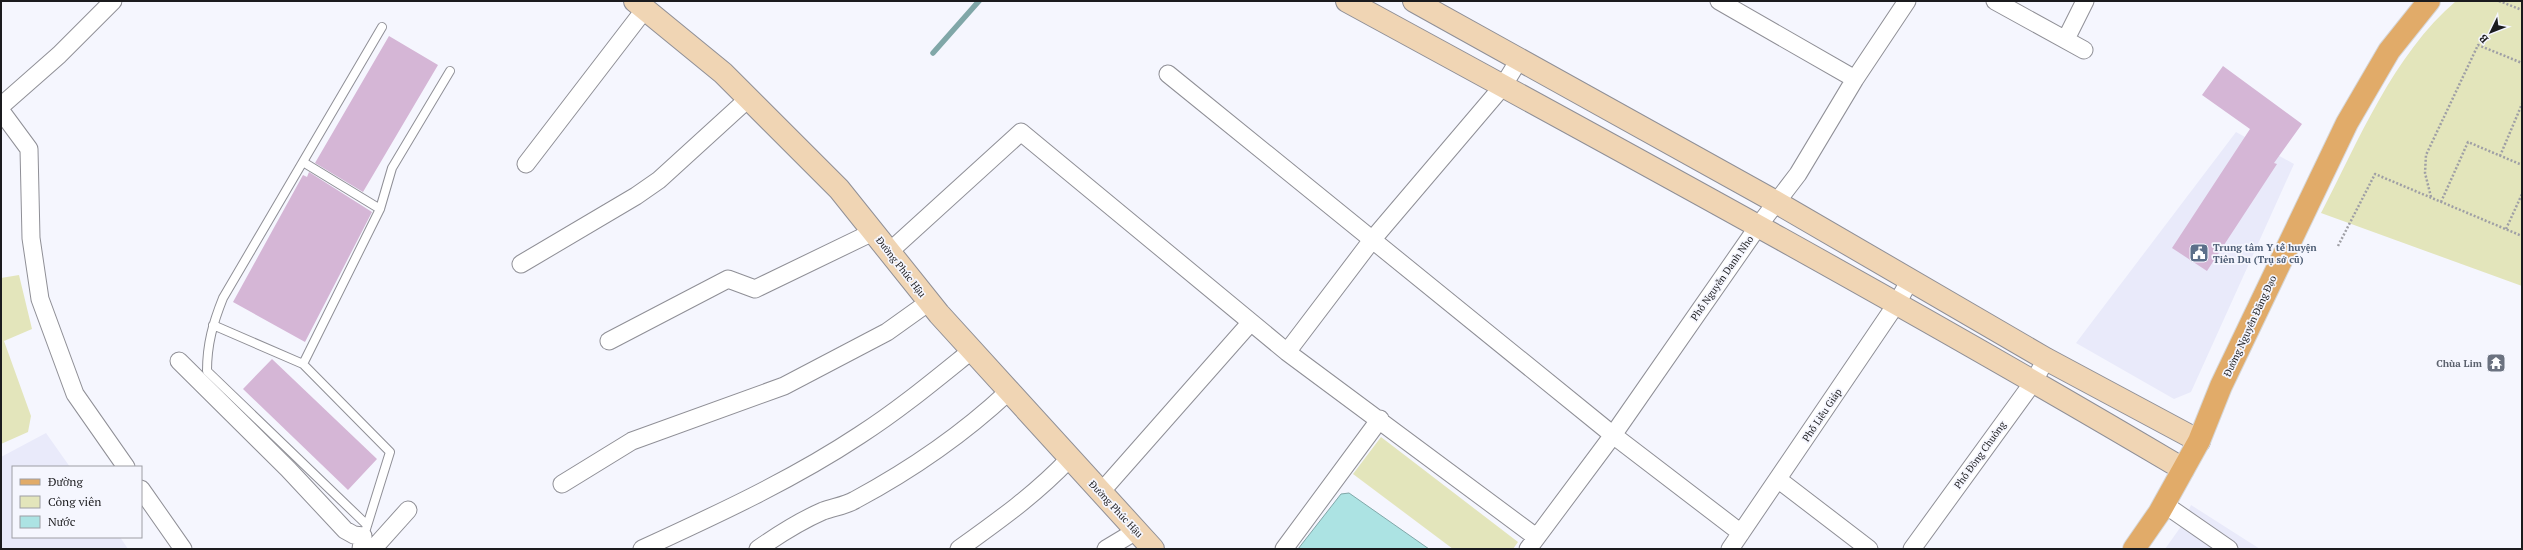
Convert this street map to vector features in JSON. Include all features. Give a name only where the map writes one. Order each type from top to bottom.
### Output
[{"type":"main road","name":"Đường Nguyễn Đăng Đạo","points":[[2134,549],[2164,504],[2199,441],[2221,386],[2347,123],[2389,51],[2429,1]]},
{"type":"street","points":[[1,106],[59,55],[113,1]]},
{"type":"street","points":[[1347,1],[1759,225],[2034,381],[2183,469]]},
{"type":"street","points":[[1414,1],[1776,202],[2046,359],[2199,441]]},
{"type":"street","points":[[1719,1],[1855,79]]},
{"type":"street","name":"Phố Nguyễn Danh Nho","points":[[1532,543],[1613,436],[1759,225],[1798,174],[1855,79],[1908,1]]},
{"type":"street","points":[[1995,1],[2084,50]]},
{"type":"street","points":[[2066,39],[2085,1]]},
{"type":"street","points":[[526,164],[640,5]]},
{"type":"street","name":"Đường Phúc Hậu","points":[[640,5],[723,73],[839,189],[929,302],[971,351],[1153,549]]},
{"type":"street","points":[[1287,352],[1372,240],[1503,86],[1519,60]]},
{"type":"street","points":[[1168,74],[1613,436],[1742,532]]},
{"type":"street","points":[[521,264],[636,196],[659,180],[749,98]]},
{"type":"street","points":[[1,111],[29,149],[31,238],[40,299],[75,394],[125,466]]},
{"type":"street","points":[[889,252],[1021,132],[1287,352],[1380,419],[1532,543]]},
{"type":"street","points":[[609,342],[728,280],[755,289],[874,232]]},
{"type":"street","name":"Phố Liễu Giáp","points":[[1730,549],[1897,303],[1910,280]]},
{"type":"street","points":[[562,484],[632,441],[784,386],[887,332],[929,302]]},
{"type":"street","points":[[1101,492],[1251,322]]},
{"type":"street","points":[[642,549],[788,477],[860,435],[926,387],[971,351]]},
{"type":"street","name":"Phố Đồng Chuông","points":[[1912,549],[2034,381],[2046,359]]},
{"type":"street","points":[[179,361],[288,469],[346,530],[366,540],[408,510]]},
{"type":"street","points":[[758,549],[784,531],[823,511],[853,501],[887,480],[977,420],[1008,392]]},
{"type":"street","points":[[1284,549],[1380,419]]},
{"type":"street","points":[[959,549],[1008,515],[1047,482],[1069,459]]},
{"type":"street","points":[[1778,480],[1869,549]]},
{"type":"street","points":[[142,490],[183,549]]},
{"type":"street","points":[[2164,504],[2229,549]]},
{"type":"street","points":[[1106,549],[1136,531]]},
{"type":"lane","points":[[366,540],[207,371],[209,335],[223,298],[382,26]]},
{"type":"lane","points":[[303,364],[380,209],[392,168],[450,71]]},
{"type":"lane","points":[[303,162],[380,209]]},
{"type":"lane","points":[[213,325],[303,364],[390,452],[366,540]]},
{"type":"path","points":[[2499,1],[2522,10]]},
{"type":"path","points":[[2431,197],[2425,173],[2426,154],[2478,45],[2522,63]]},
{"type":"path","points":[[2500,156],[2522,104]]},
{"type":"path","points":[[2441,202],[2468,142],[2522,165]]},
{"type":"path","points":[[2338,246],[2375,174],[2522,236]]},
{"type":"path","points":[[2506,229],[2522,194]]},
{"type":"path","points":[[2518,234],[2522,232]]},
{"type":"shaded area","name":"Trung tâm Y tế huyện Tiên Du (Trụ sở cũ)","points":[[2236,132],[2294,164],[2191,392],[2174,399],[2076,343]]},
{"type":"shaded area","points":[[46,433],[69,466],[12,466],[12,538],[121,538],[128,549],[1,549],[1,457]]},
{"type":"shaded area","points":[[2191,505],[2260,549],[2165,549],[2182,525]]},
{"type":"green space","points":[[2456,1],[2522,1],[2522,286],[2321,213],[2379,100],[2396,73],[2414,47],[2434,23]]},
{"type":"green space","points":[[19,275],[32,329],[4,341],[31,416],[28,432],[1,444],[1,278]]},
{"type":"green space","points":[[1381,437],[1518,542],[1513,549],[1453,549],[1353,474]]},
{"type":"water","points":[[1349,493],[1429,549],[1298,549],[1341,494]]},
{"type":"building","points":[[389,36],[438,65],[363,192],[315,163]]},
{"type":"building","points":[[2223,66],[2302,124],[2274,163],[2277,164],[2207,271],[2172,248],[2250,129],[2202,95]]},
{"type":"building","points":[[309,172],[372,212],[305,342],[233,302],[303,175],[307,177]]},
{"type":"building","points":[[272,359],[377,459],[348,490],[243,389]]},
{"type":"waterway","points":[[933,53],[979,1]]},
{"type":"place","name":"Trung tâm Y tế huyện Tiên Du (Trụ sở cũ)","points":[[2199,253]]},
{"type":"place","name":"Chùa Lim","points":[[2496,363]]}]
